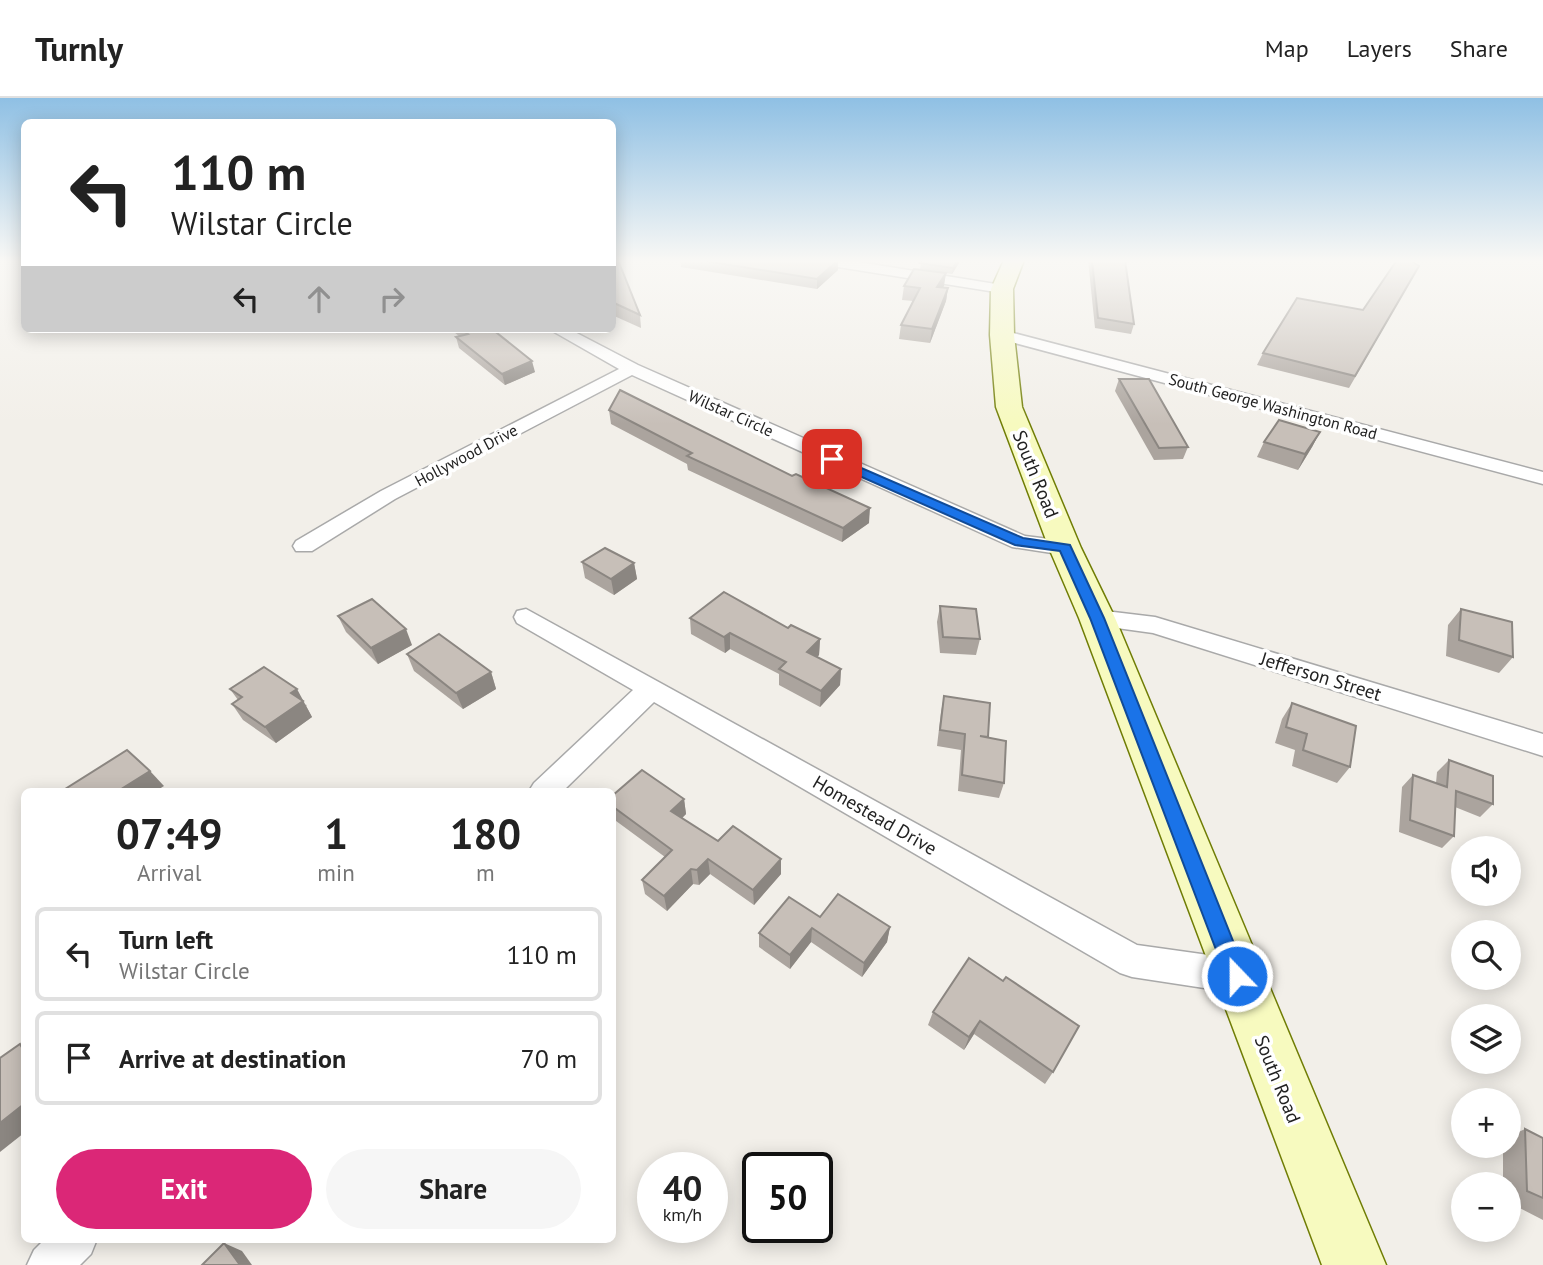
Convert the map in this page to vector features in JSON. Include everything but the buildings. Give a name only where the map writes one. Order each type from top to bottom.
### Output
[{"type":"main road","name":"South Road","points":[[1004,314],[1002,335],[1009,407],[1065,548],[1097,618],[1353,1265]]},
{"type":"street","name":"Wilstar Circle","points":[[564,333],[632,369],[1020,542],[1065,548]]},
{"type":"street","name":"South George Washington Road","points":[[1002,335],[1543,478]]},
{"type":"street","name":"Hollywood Drive","points":[[304,546],[388,495],[632,369]]},
{"type":"street","name":"Homestead Drive","points":[[526,617],[1132,961],[1237,976]]},
{"type":"street","name":"Jefferson Street","points":[[1097,618],[1155,625],[1543,745]]},
{"type":"street","points":[[547,788],[652,688]]},
{"type":"street","points":[[49,1265],[72,1243]]},
{"type":"route","points":[[832,459],[1020,542],[1065,548],[1097,618],[1237,976]]}]
